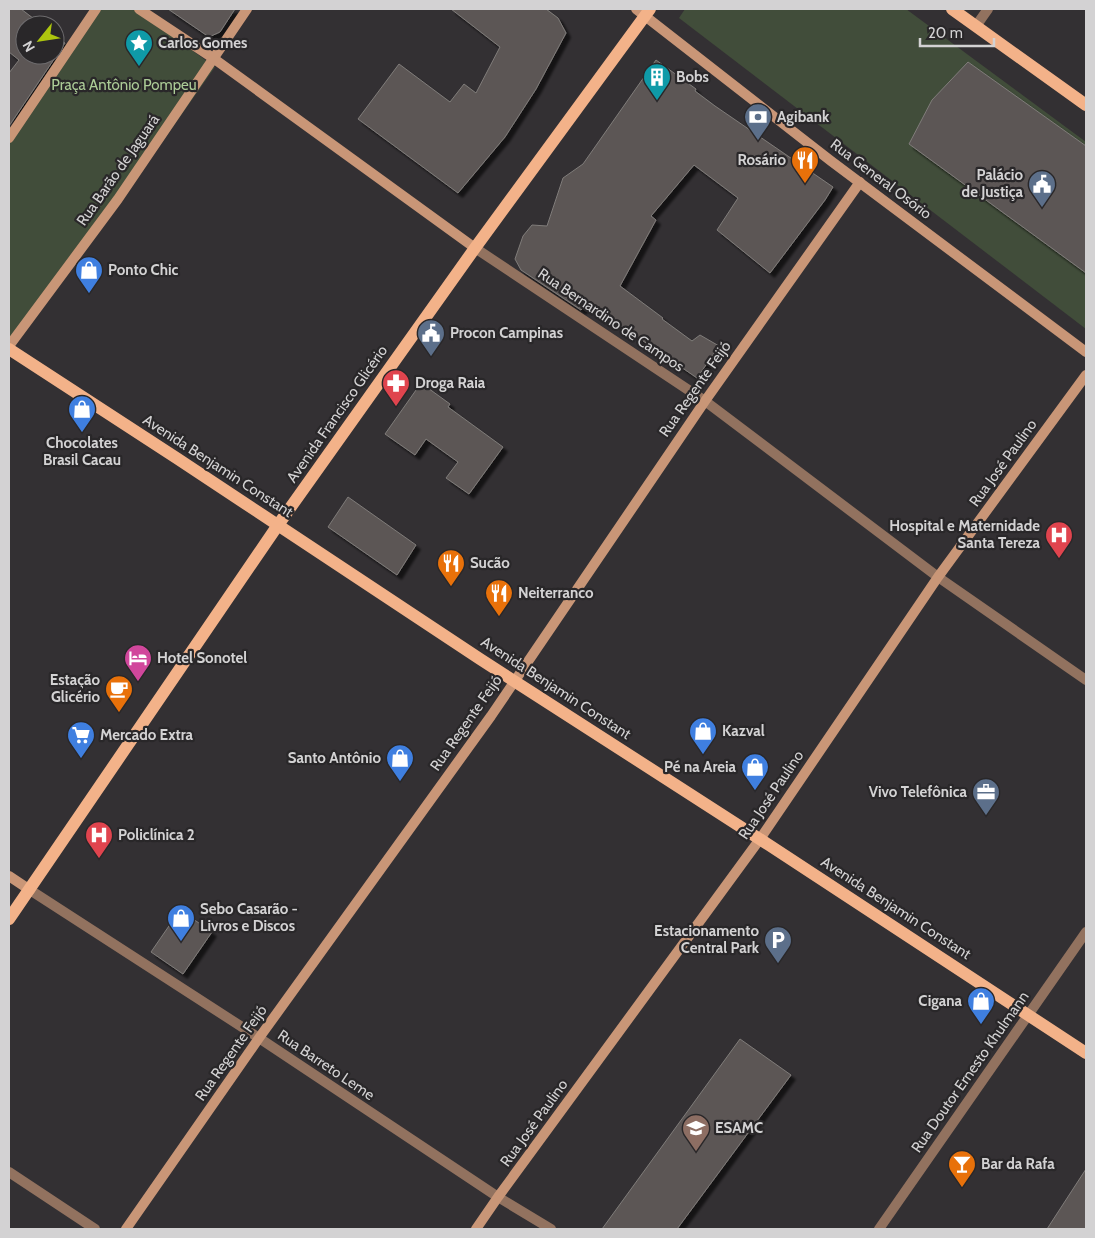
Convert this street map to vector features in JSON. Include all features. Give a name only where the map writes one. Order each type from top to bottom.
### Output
[{"type":"main road","points":[[9,138],[96,9]]},
{"type":"main road","name":"Rua Bernardino de Campos","points":[[138,9],[213,58],[475,248]]},
{"type":"main road","name":"Rua Barão de Jaguará","points":[[9,347],[118,199],[247,9]]},
{"type":"main road","points":[[952,9],[1086,105]]},
{"type":"main road","name":"Rua General Osório","points":[[644,11],[860,182],[1086,352]]},
{"type":"main road","name":"Avenida Francisco Glicério","points":[[9,919],[278,525],[644,11]]},
{"type":"main road","name":"Rua Regente Feijó","points":[[126,1229],[259,1038],[515,680],[705,401],[860,182]]},
{"type":"main road","name":"Avenida Benjamin Constant","points":[[9,347],[480,659],[760,839],[1086,1053]]},
{"type":"main road","name":"Rua José Paulino","points":[[476,1229],[760,839],[938,577],[1086,375]]},
{"type":"main road","name":"Rua Barreto Leme","points":[[9,876],[30,890]]},
{"type":"street","points":[[976,26],[988,9]]},
{"type":"street","name":"Rua Bernardino de Campos","points":[[475,248],[705,401],[938,577],[1086,680]]},
{"type":"street","name":"Rua Barreto Leme","points":[[30,890],[259,1038],[498,1197],[551,1229]]},
{"type":"street","name":"Rua Doutor Ernesto Khulmann","points":[[879,1229],[1086,932]]},
{"type":"street","points":[[9,1172],[95,1229]]},
{"type":"green space","name":"Praça Antônio Pompeu","points":[[97,9],[135,9],[215,67],[120,202],[9,351],[9,143],[60,65],[65,65],[65,58]]},
{"type":"green space","points":[[685,9],[906,9],[1086,142],[1086,329],[679,18]]},
{"type":"building","points":[[9,9],[21,9],[29,15],[15,15],[15,57],[9,52]]},
{"type":"building","points":[[168,9],[235,9],[220,32],[209,37]]},
{"type":"building","points":[[451,9],[546,9],[558,18],[566,33],[536,89],[505,137],[458,193],[358,119],[399,64],[450,102],[464,84],[476,93],[500,47]]},
{"type":"building","points":[[656,60],[696,89],[695,91],[715,106],[833,187],[770,273],[717,230],[738,198],[694,165],[651,216],[656,220],[620,286],[692,341],[700,335],[719,346],[697,378],[588,303],[581,310],[521,270],[515,259],[523,236],[532,225],[547,226],[563,178],[583,164]]},
{"type":"building","name":"Palácio de Justiça","points":[[968,62],[1086,146],[1086,273],[909,144],[932,100]]},
{"type":"building","points":[[15,65],[50,65],[9,126],[9,73]]},
{"type":"building","points":[[421,383],[450,404],[448,407],[503,447],[469,494],[446,478],[458,462],[426,439],[415,455],[385,434]]},
{"type":"building","points":[[348,497],[416,545],[397,575],[328,527]]},
{"type":"building","name":"Sebo Casarão - Livros e Discos","points":[[180,910],[212,932],[183,974],[151,952]]},
{"type":"building","name":"ESAMC","points":[[740,1039],[791,1075],[677,1229],[602,1229]]},
{"type":"building","points":[[1086,1169],[1086,1229],[1047,1229]]},
{"type":"place","name":"Carlos Gomes","points":[[139,67]]},
{"type":"place","name":"Bobs","points":[[657,101]]},
{"type":"place","name":"Agibank","points":[[758,141]]},
{"type":"place","name":"Rosário","points":[[805,184]]},
{"type":"place","name":"Palácio de Justiça","points":[[1042,208]]},
{"type":"place","name":"Ponto Chic","points":[[89,294]]},
{"type":"place","name":"Procon Campinas","points":[[431,357]]},
{"type":"place","name":"Droga Raia","points":[[396,407]]},
{"type":"place","name":"Chocolates Brasil Cacau","points":[[82,433]]},
{"type":"place","name":"Hospital e Maternidade Santa Tereza","points":[[1059,559]]},
{"type":"place","name":"Sucão","points":[[451,587]]},
{"type":"place","name":"Neiterranco","points":[[499,617]]},
{"type":"place","name":"Hotel Sonotel","points":[[138,682]]},
{"type":"place","name":"Estação Glicério","points":[[119,713]]},
{"type":"place","name":"Kazval","points":[[703,755]]},
{"type":"place","name":"Mercado Extra","points":[[81,759]]},
{"type":"place","name":"Santo Antônio","points":[[400,782]]},
{"type":"place","name":"Pé na Areia","points":[[755,791]]},
{"type":"place","name":"Vivo Telefônica","points":[[986,816]]},
{"type":"place","name":"Policlínica 2","points":[[99,859]]},
{"type":"place","name":"Sebo Casarão - Livros e Discos","points":[[181,942]]},
{"type":"place","name":"Estacionamento Central Park","points":[[778,964]]},
{"type":"place","name":"Cigana","points":[[981,1025]]},
{"type":"place","name":"ESAMC","points":[[696,1152]]},
{"type":"place","name":"Bar da Rafa","points":[[962,1188]]}]
